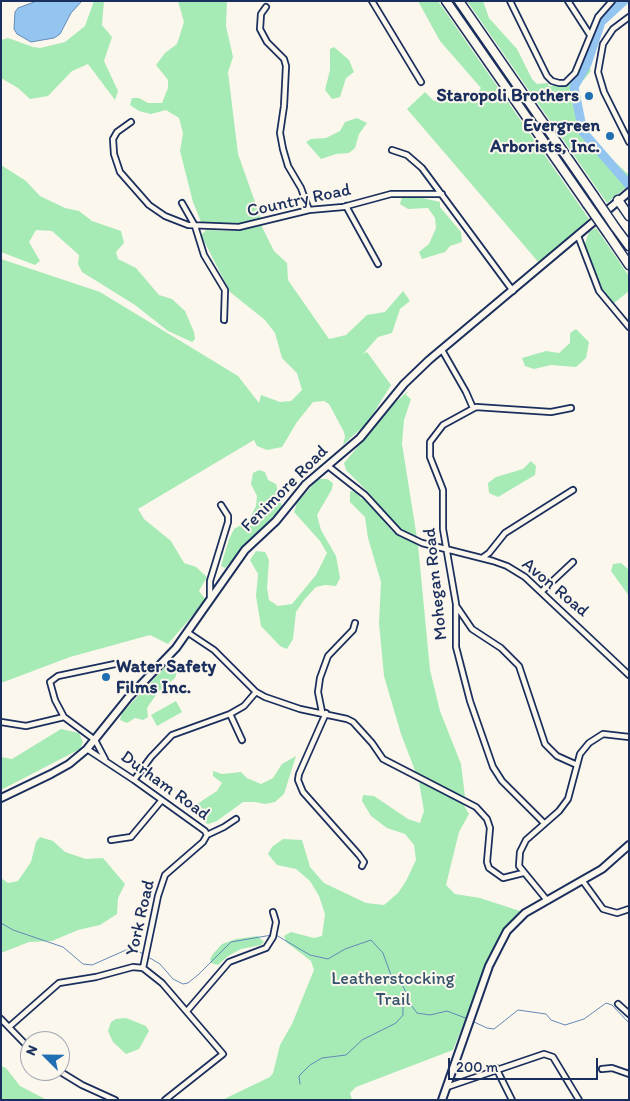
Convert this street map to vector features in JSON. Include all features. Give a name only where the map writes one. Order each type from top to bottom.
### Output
[{"type":"highway","points":[[446,1],[629,265]]},
{"type":"highway","points":[[459,1],[629,246]]},
{"type":"highway","points":[[618,200],[629,216]]},
{"type":"street","points":[[372,1],[421,82]]},
{"type":"street","points":[[510,1],[547,76],[552,81],[565,83],[575,73],[598,17],[612,1]]},
{"type":"street","points":[[568,1],[590,35]]},
{"type":"street","points":[[266,7],[261,14],[260,29],[267,42],[284,59],[286,66],[284,106],[280,133],[283,149],[288,166],[301,188],[309,210]]},
{"type":"street","points":[[629,17],[612,29],[604,44],[598,72],[604,92],[629,142]]},
{"type":"street","name":"Country Road","points":[[131,122],[117,132],[113,139],[114,154],[120,172],[149,205],[165,216],[195,226],[239,227],[309,210],[346,206],[391,194],[442,194]]},
{"type":"street","points":[[392,150],[415,161],[442,194],[513,291]]},
{"type":"street","name":"Fenimore Road","points":[[1,798],[57,771],[87,749],[128,698],[176,648],[245,550],[276,521],[306,484],[360,438],[404,384],[629,192]]},
{"type":"street","points":[[182,203],[195,226],[204,255],[225,290],[224,320]]},
{"type":"street","points":[[346,206],[378,264]]},
{"type":"street","points":[[578,236],[599,291],[629,327]]},
{"type":"street","points":[[442,350],[473,408],[490,407],[551,412],[571,408]]},
{"type":"street","name":"Mohegan Road","points":[[473,408],[442,425],[430,442],[430,457],[443,490],[443,530],[456,604],[456,647],[488,757],[502,781],[544,823]]},
{"type":"street","name":"Avon Road","points":[[328,466],[365,495],[399,532],[422,543],[482,558],[516,571],[629,675]]},
{"type":"street","points":[[482,558],[489,554],[505,533],[573,490]]},
{"type":"street","points":[[210,598],[210,581],[228,522],[228,516],[221,504]]},
{"type":"street","points":[[541,592],[573,562]]},
{"type":"street","points":[[456,604],[459,612],[472,628],[500,648],[519,666],[545,744],[556,756],[576,765]]},
{"type":"street","points":[[356,623],[353,630],[328,656],[320,678],[318,692],[324,713],[298,780],[303,792],[362,859],[362,866]]},
{"type":"street","points":[[187,632],[214,650],[256,692],[285,706],[324,713],[353,722],[383,759],[476,807],[488,819],[490,828],[487,862],[489,868],[503,878],[523,872]]},
{"type":"street","points":[[94,740],[64,717],[55,700],[51,679],[115,664]]},
{"type":"street","points":[[134,780],[151,757],[172,735],[230,714],[244,706],[256,692]]},
{"type":"street","points":[[230,714],[242,740]]},
{"type":"street","points":[[1,722],[26,726],[64,717]]},
{"type":"street","points":[[546,899],[523,872],[518,861],[526,840],[560,811],[568,799],[580,754],[595,738],[611,734],[629,737]]},
{"type":"street","name":"Durham Road","points":[[94,740],[105,759]]},
{"type":"street","name":"Durham Road","points":[[87,749],[105,759],[205,831],[207,835]]},
{"type":"street","points":[[111,840],[131,837],[162,801]]},
{"type":"street","name":"York Road","points":[[10,1027],[59,983],[96,977],[133,967],[143,968],[159,890],[165,874],[203,842],[207,835],[224,827],[236,818]]},
{"type":"street","points":[[442,1100],[489,966],[507,931],[525,913],[546,899],[602,869],[629,845]]},
{"type":"street","points":[[582,880],[603,910],[617,913],[629,909]]},
{"type":"street","points":[[187,1011],[229,962],[266,948],[274,934],[276,922],[273,912]]},
{"type":"street","points":[[143,968],[162,983],[223,1054],[165,1100]]},
{"type":"street","points":[[618,1004],[629,1014]]},
{"type":"street","points":[[1,1019],[20,1038]]},
{"type":"street","points":[[447,1087],[496,1068],[529,1058],[549,1055],[558,1065],[579,1100]]},
{"type":"street","points":[[496,1068],[512,1100]]},
{"type":"street","points":[[602,1069],[612,1068],[629,1074]]},
{"type":"street","points":[[70,1078],[82,1086],[115,1100]]},
{"type":"green space","points":[[94,1],[104,1],[102,25],[112,37],[104,61],[118,91],[115,100],[88,64],[72,71],[48,96],[30,99],[18,88],[1,78],[1,40],[8,38],[40,48],[65,42],[85,26]]},
{"type":"green space","points":[[178,1],[227,1],[226,26],[233,57],[228,72],[238,154],[261,219],[237,225],[201,222],[193,202],[180,151],[183,133],[179,118],[166,110],[151,114],[139,111],[130,105],[132,98],[139,98],[148,103],[162,103],[168,88],[168,80],[156,65],[165,53],[177,44],[184,22]]},
{"type":"green space","points":[[418,1],[438,1],[589,219],[540,264],[407,109],[425,92],[434,101],[459,98],[478,92],[481,88],[440,41]]},
{"type":"green space","points":[[467,1],[483,1],[489,18],[517,49],[532,79],[537,84],[548,83],[549,86],[553,86],[567,85],[574,77],[598,19],[606,9],[615,1],[627,1],[604,24],[589,65],[591,71],[576,89],[586,132],[598,148],[629,175],[629,185],[607,203]]},
{"type":"green space","points":[[334,47],[349,60],[354,72],[346,78],[340,97],[332,99],[325,90],[330,70],[330,49]]},
{"type":"green space","points":[[357,118],[367,123],[359,134],[355,148],[349,153],[336,154],[321,159],[306,142],[311,139],[326,138],[340,131],[345,122]]},
{"type":"green space","points":[[1,165],[26,181],[40,196],[65,208],[79,211],[92,221],[121,231],[124,243],[116,252],[118,259],[136,268],[159,295],[172,299],[185,311],[195,339],[192,342],[168,331],[135,305],[82,272],[78,264],[79,255],[52,231],[36,230],[29,242],[40,261],[35,265],[1,252]]},
{"type":"green space","points":[[413,196],[440,202],[440,207],[461,232],[462,242],[450,246],[445,252],[422,259],[419,252],[429,244],[436,228],[435,218],[428,208],[408,209],[400,204],[402,197]]},
{"type":"green space","points":[[261,225],[274,251],[287,263],[288,280],[329,339],[346,335],[367,315],[385,312],[403,291],[410,301],[400,309],[392,333],[378,337],[363,354],[367,352],[391,385],[368,422],[343,445],[344,432],[329,404],[324,401],[313,402],[297,422],[282,447],[267,450],[257,446],[254,440],[138,509],[144,519],[171,541],[184,563],[196,567],[207,577],[199,591],[206,600],[168,644],[150,635],[70,657],[1,683],[1,259],[100,292],[238,376],[259,403],[261,395],[280,402],[291,401],[302,390],[297,373],[282,358],[275,333],[265,320],[230,292],[201,235],[206,230],[237,231]]},
{"type":"green space","points":[[596,228],[629,276],[629,291],[613,304],[597,283],[584,246],[589,232]]},
{"type":"green space","points":[[576,329],[589,342],[586,358],[576,367],[551,365],[534,369],[525,366],[522,358],[546,351],[559,353],[570,343],[570,333]]},
{"type":"green space","points":[[408,391],[406,395],[411,399],[404,420],[402,444],[417,538],[393,522],[368,492],[346,470],[344,463],[395,403]]},
{"type":"green space","points":[[531,461],[536,466],[535,475],[498,497],[489,493],[488,483],[496,477],[523,469]]},
{"type":"green space","points":[[259,470],[265,472],[268,480],[276,484],[282,507],[225,568],[221,566],[234,529],[249,520],[256,506],[257,496],[251,484],[253,473]]},
{"type":"green space","points":[[318,479],[327,479],[333,483],[332,489],[317,515],[321,530],[336,556],[340,578],[336,586],[325,585],[316,587],[304,600],[296,612],[293,639],[287,649],[280,646],[261,626],[256,596],[258,574],[250,560],[256,551],[265,552],[269,560],[267,588],[269,600],[278,606],[292,604],[316,575],[327,553],[320,541],[294,512],[297,503]]},
{"type":"green space","points":[[350,491],[356,492],[362,500],[362,495],[393,532],[418,545],[430,670],[440,711],[461,764],[465,797],[416,773],[401,734],[384,676],[379,623],[381,582],[368,538],[365,517],[350,502]]},
{"type":"green space","points":[[621,563],[629,570],[629,596],[611,571],[613,564]]},
{"type":"green space","points":[[177,660],[178,670],[175,678],[158,692],[147,708],[148,717],[143,720],[135,718],[127,723],[120,720],[122,713],[171,661]]},
{"type":"green space","points":[[176,701],[182,712],[157,726],[151,715]]},
{"type":"green space","points":[[61,729],[79,733],[83,742],[80,749],[1,790],[1,757],[12,759]]},
{"type":"green space","points":[[296,756],[284,794],[275,802],[265,804],[243,802],[217,821],[208,824],[195,814],[194,806],[217,791],[222,783],[213,776],[213,771],[222,774],[241,772],[247,778],[261,784],[273,778],[282,764]]},
{"type":"green space","name":"Leatherstocking Trail","points":[[419,782],[462,802],[469,814],[459,832],[446,885],[455,894],[480,898],[520,911],[507,926],[496,944],[453,1050],[356,1087],[350,1093],[352,1100],[222,1100],[270,1077],[273,1073],[280,1045],[292,1024],[314,970],[311,961],[286,942],[284,936],[291,932],[314,938],[322,936],[325,914],[319,896],[310,881],[296,869],[277,865],[268,854],[272,847],[283,839],[302,840],[310,867],[324,883],[366,903],[384,905],[398,893],[406,881],[416,860],[414,845],[405,834],[387,828],[371,816],[362,801],[363,795],[374,796],[408,819],[420,823],[424,811]]},
{"type":"green space","points":[[40,837],[53,841],[65,852],[86,859],[103,858],[125,884],[118,898],[117,914],[100,925],[78,930],[52,941],[29,942],[1,953],[1,878],[8,883],[18,881],[31,862],[36,842]]},
{"type":"green space","points":[[258,936],[264,942],[261,945],[241,949],[228,956],[218,965],[211,963],[210,959],[222,944],[236,939]]},
{"type":"green space","points":[[126,1018],[146,1026],[149,1031],[139,1049],[126,1054],[113,1042],[108,1031],[111,1022],[116,1019]]},
{"type":"green space","points":[[1,1066],[6,1068],[20,1086],[47,1100],[1,1100]]},
{"type":"water","points":[[37,1],[82,1],[71,13],[60,34],[54,38],[31,42],[17,34],[14,29],[15,12],[18,8]]},
{"type":"waterway","points":[[624,1],[601,22],[587,64],[574,87],[583,132],[629,185]]},
{"type":"waterway","points":[[1,923],[13,930],[63,947],[83,964],[92,965],[126,950],[138,951],[160,964],[173,979],[183,984],[188,983],[199,974],[231,942],[272,935]]},
{"type":"waterway","points":[[276,935],[310,955],[328,959],[345,949],[371,940],[383,953],[392,978],[401,983],[409,1002],[417,1013],[430,1015],[447,1011],[468,1019]]},
{"type":"waterway","points":[[300,1084],[299,1076],[310,1065],[322,1058],[346,1055],[362,1040],[396,1023],[403,1015],[403,1006],[408,1003]]},
{"type":"waterway","points":[[472,1021],[494,1029],[518,1010],[546,1014],[551,1020],[565,1025],[584,1019],[606,1003],[612,1005],[629,1023]]},
{"type":"place","name":"Staropoli Brothers","points":[[589,96]]},
{"type":"place","name":"Evergreen Arborists, Inc.","points":[[610,136]]},
{"type":"place","name":"Water Safety Films Inc.","points":[[106,677]]}]
